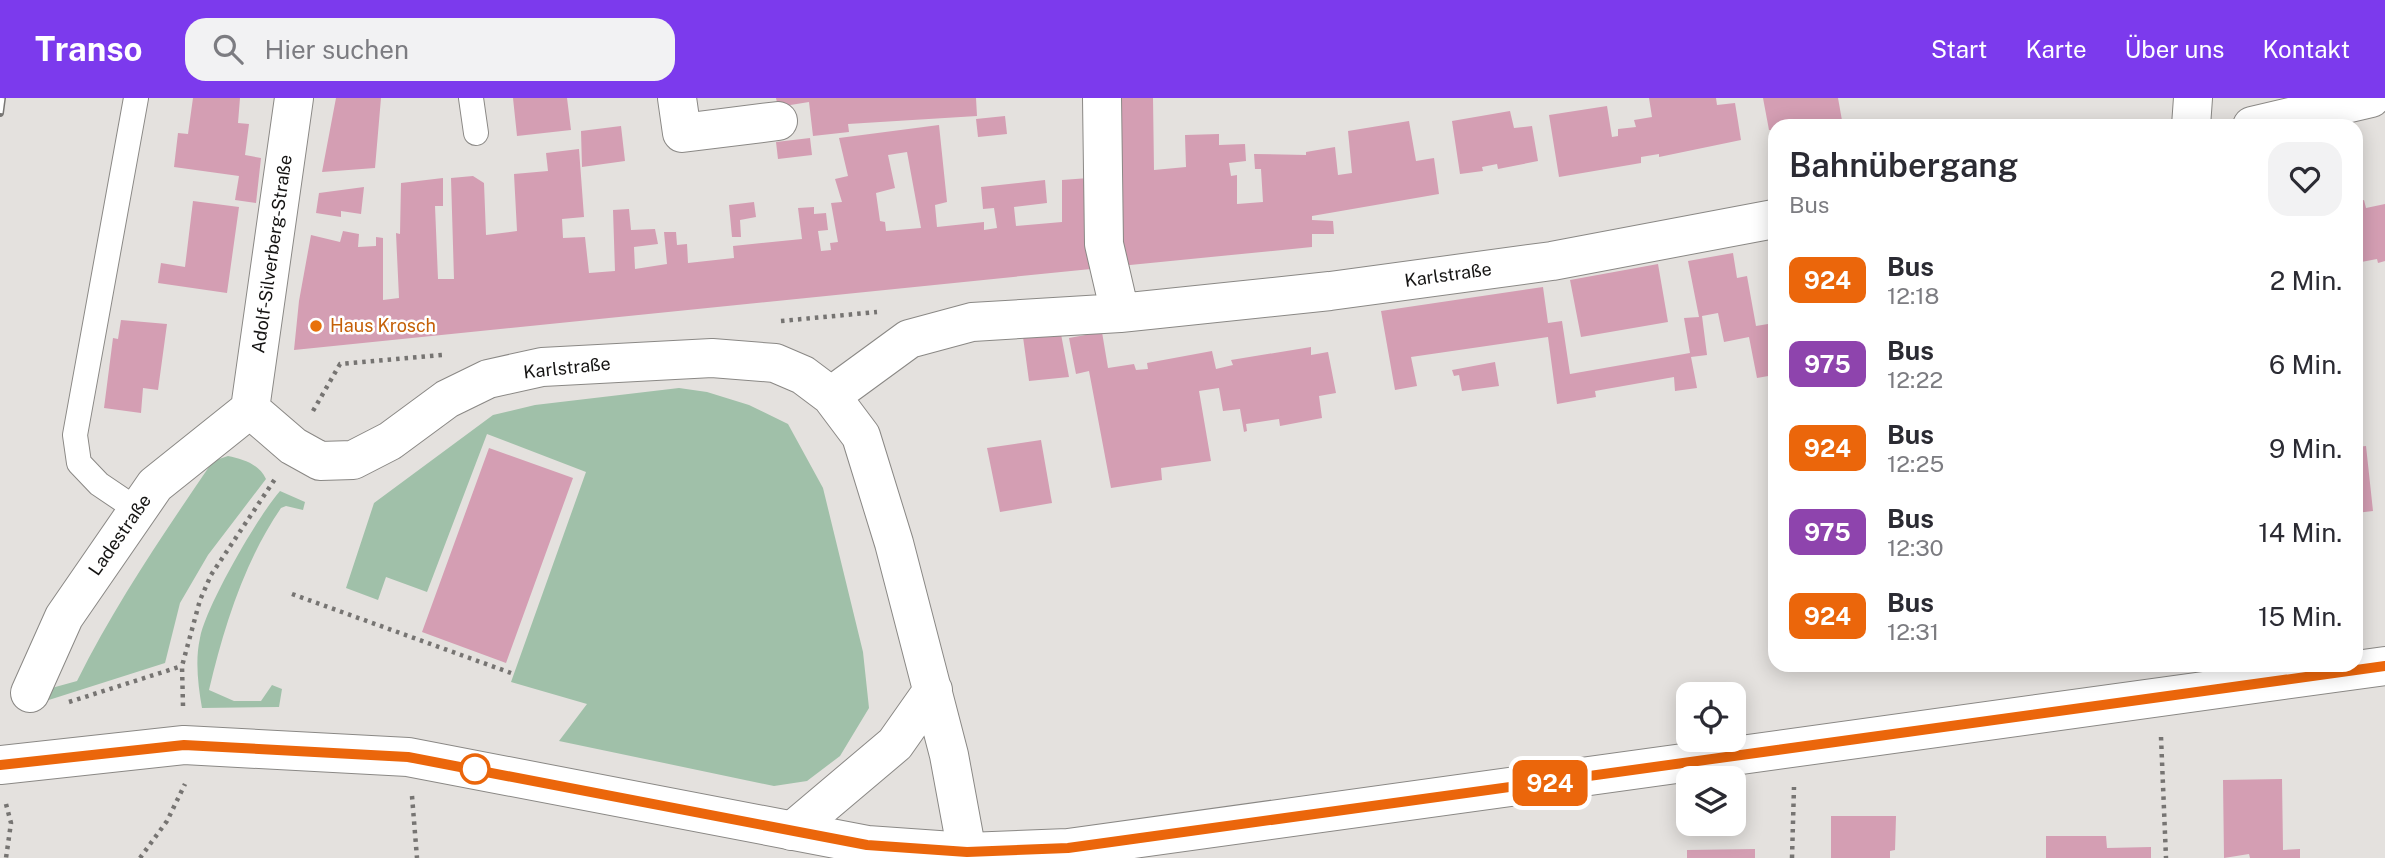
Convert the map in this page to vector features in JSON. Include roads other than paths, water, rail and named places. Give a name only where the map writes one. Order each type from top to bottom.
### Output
[{"type":"street","name":"Adolf-Silverberg-Straße","points":[[250,409],[294,98]]},
{"type":"street","points":[[677,98],[682,133],[778,121]]},
{"type":"street","points":[[1102,98],[1104,244],[1120,313]]},
{"type":"street","points":[[2192,119],[2193,98]]},
{"type":"street","points":[[2282,119],[2371,98]]},
{"type":"street","name":"Karlstraße","points":[[831,396],[909,339],[972,323],[1120,313],[1329,292],[1552,261],[1768,220]]},
{"type":"street","name":"Karlstraße","points":[[250,409],[293,446],[320,461],[353,460],[390,441],[457,394],[488,379],[542,367],[712,358],[775,363],[803,375],[831,396],[861,436],[894,543],[933,690],[954,775],[967,855]]},
{"type":"street","name":"Ladestraße","points":[[30,693],[64,617],[136,509],[155,485],[250,409]]},
{"type":"street","points":[[2363,669],[2385,666]]},
{"type":"street","points":[[1,778],[184,745],[408,757],[867,845],[967,855],[1068,848],[2342,672]]},
{"type":"street","points":[[792,831],[895,744],[933,690]]},
{"type":"lane","points":[[136,98],[75,435],[79,463],[99,484],[136,509]]},
{"type":"lane","points":[[471,98],[476,133]]},
{"type":"railway","points":[[0,113],[2,98]]},
{"type":"place","name":"Haus Krosch","points":[[316,326]]}]
